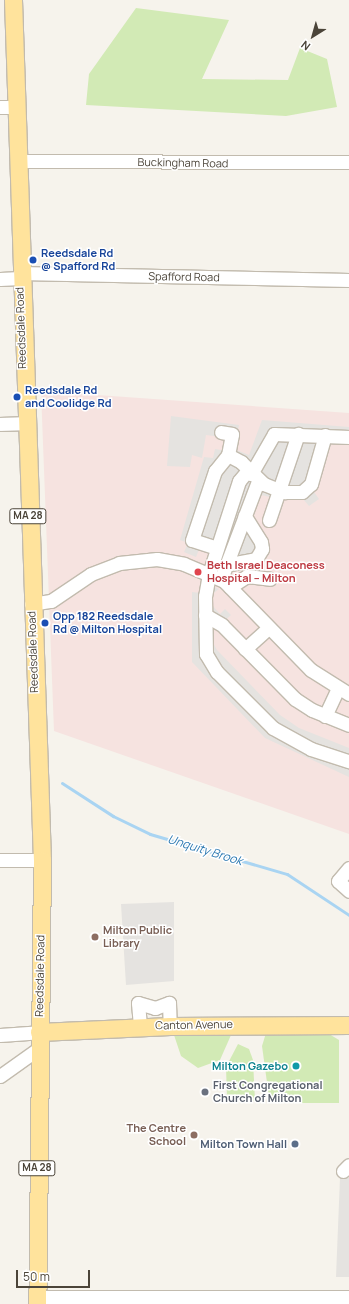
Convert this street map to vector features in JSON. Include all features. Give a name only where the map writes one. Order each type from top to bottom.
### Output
[{"type":"main road","name":"Reedsdale Road","points":[[12,0],[8,107],[17,161],[24,423],[42,860],[34,1302]]},
{"type":"main road","name":"Canton Avenue","points":[[39,1032],[170,1026],[349,1025]]},
{"type":"street","name":"Buckingham Road","points":[[17,161],[349,162]]},
{"type":"street","name":"Spafford Road","points":[[0,279],[20,276],[349,280]]},
{"type":"street","points":[[0,424],[24,423]]},
{"type":"street","points":[[217,548],[192,540],[215,471],[228,455],[232,434],[221,432]]},
{"type":"street","points":[[269,520],[298,434]]},
{"type":"street","points":[[349,437],[298,434],[272,435],[259,465],[252,475],[245,516],[230,564],[220,580],[205,615],[207,657],[236,692],[284,735],[349,761]]},
{"type":"street","points":[[228,455],[252,475],[280,490],[298,493],[308,488],[325,435]]},
{"type":"street","points":[[220,580],[217,548],[239,481],[252,475]]},
{"type":"street","points":[[230,564],[256,559],[262,549],[261,542],[245,516]]},
{"type":"street","points":[[32,604],[51,601],[91,574],[126,562],[167,560],[220,580],[315,674],[343,691],[325,716]]},
{"type":"street","points":[[220,580],[247,576],[270,579]]},
{"type":"street","points":[[205,615],[223,626],[291,696],[325,716],[349,725]]},
{"type":"street","points":[[245,649],[268,628]]},
{"type":"street","points":[[0,860],[42,860]]},
{"type":"street","points":[[349,868],[338,881],[349,891]]},
{"type":"street","points":[[140,1027],[138,1002],[155,1008],[169,1003],[170,1026]]},
{"type":"street","points":[[0,1035],[39,1032]]},
{"type":"street","points":[[0,1076],[38,1049]]},
{"type":"street","points":[[34,1302],[281,1300],[349,1297]]},
{"type":"shaded area","name":"Beth Israel Deaconess Hospital – Milton","points":[[41,391],[349,413],[349,834],[54,731]]},
{"type":"shaded area","points":[[171,416],[239,425],[234,449],[249,455],[262,420],[349,427],[349,443],[331,444],[314,492],[319,499],[309,506],[303,499],[285,497],[280,514],[264,520],[270,497],[257,494],[251,515],[269,544],[264,561],[236,571],[208,563],[210,551],[200,547],[196,557],[184,552],[188,543],[180,540],[204,457],[213,458],[215,449],[227,451],[229,438],[206,435],[202,458],[192,455],[190,467],[167,466]]},
{"type":"shaded area","points":[[203,582],[219,589],[211,595],[211,604],[220,614],[225,609],[231,615],[218,627],[212,623],[212,641],[217,650],[280,715],[299,728],[349,748],[349,777],[265,738],[192,662],[192,592],[201,593]]},
{"type":"shaded area","points":[[174,902],[174,981],[126,985],[121,904]]},
{"type":"shaded area","points":[[340,1178],[349,1178],[349,1277],[336,1277]]},
{"type":"green space","points":[[136,8],[229,20],[202,79],[288,80],[300,48],[327,59],[337,107],[286,116],[86,105],[89,74]]},
{"type":"green space","points":[[266,1033],[329,1034],[339,1040],[339,1103],[276,1103],[269,1097],[262,1046]]},
{"type":"green space","points":[[174,1035],[231,1035],[220,1060],[198,1068],[181,1056]]},
{"type":"green space","points":[[238,1044],[249,1049],[253,1060],[255,1101],[227,1097],[226,1067]]},
{"type":"waterway","name":"Unquity Brook","points":[[62,783],[113,816],[150,834],[287,874],[349,915]]},
{"type":"place","name":"Reedsdale Rd @ Spafford Rd","points":[[33,260]]},
{"type":"place","name":"Reedsdale Rd and Coolidge Rd","points":[[17,397]]},
{"type":"place","name":"Beth Israel Deaconess Hospital – Milton","points":[[198,572]]},
{"type":"place","name":"Opp 182 Reedsdale Rd @ Milton Hospital","points":[[45,623]]},
{"type":"place","name":"Milton Public Library","points":[[95,937]]},
{"type":"place","name":"Milton Gazebo","points":[[296,1066]]},
{"type":"place","name":"First Congregational Church of Milton","points":[[205,1092]]},
{"type":"place","name":"The Centre School","points":[[194,1135]]},
{"type":"place","name":"Milton Town Hall","points":[[295,1144]]}]
